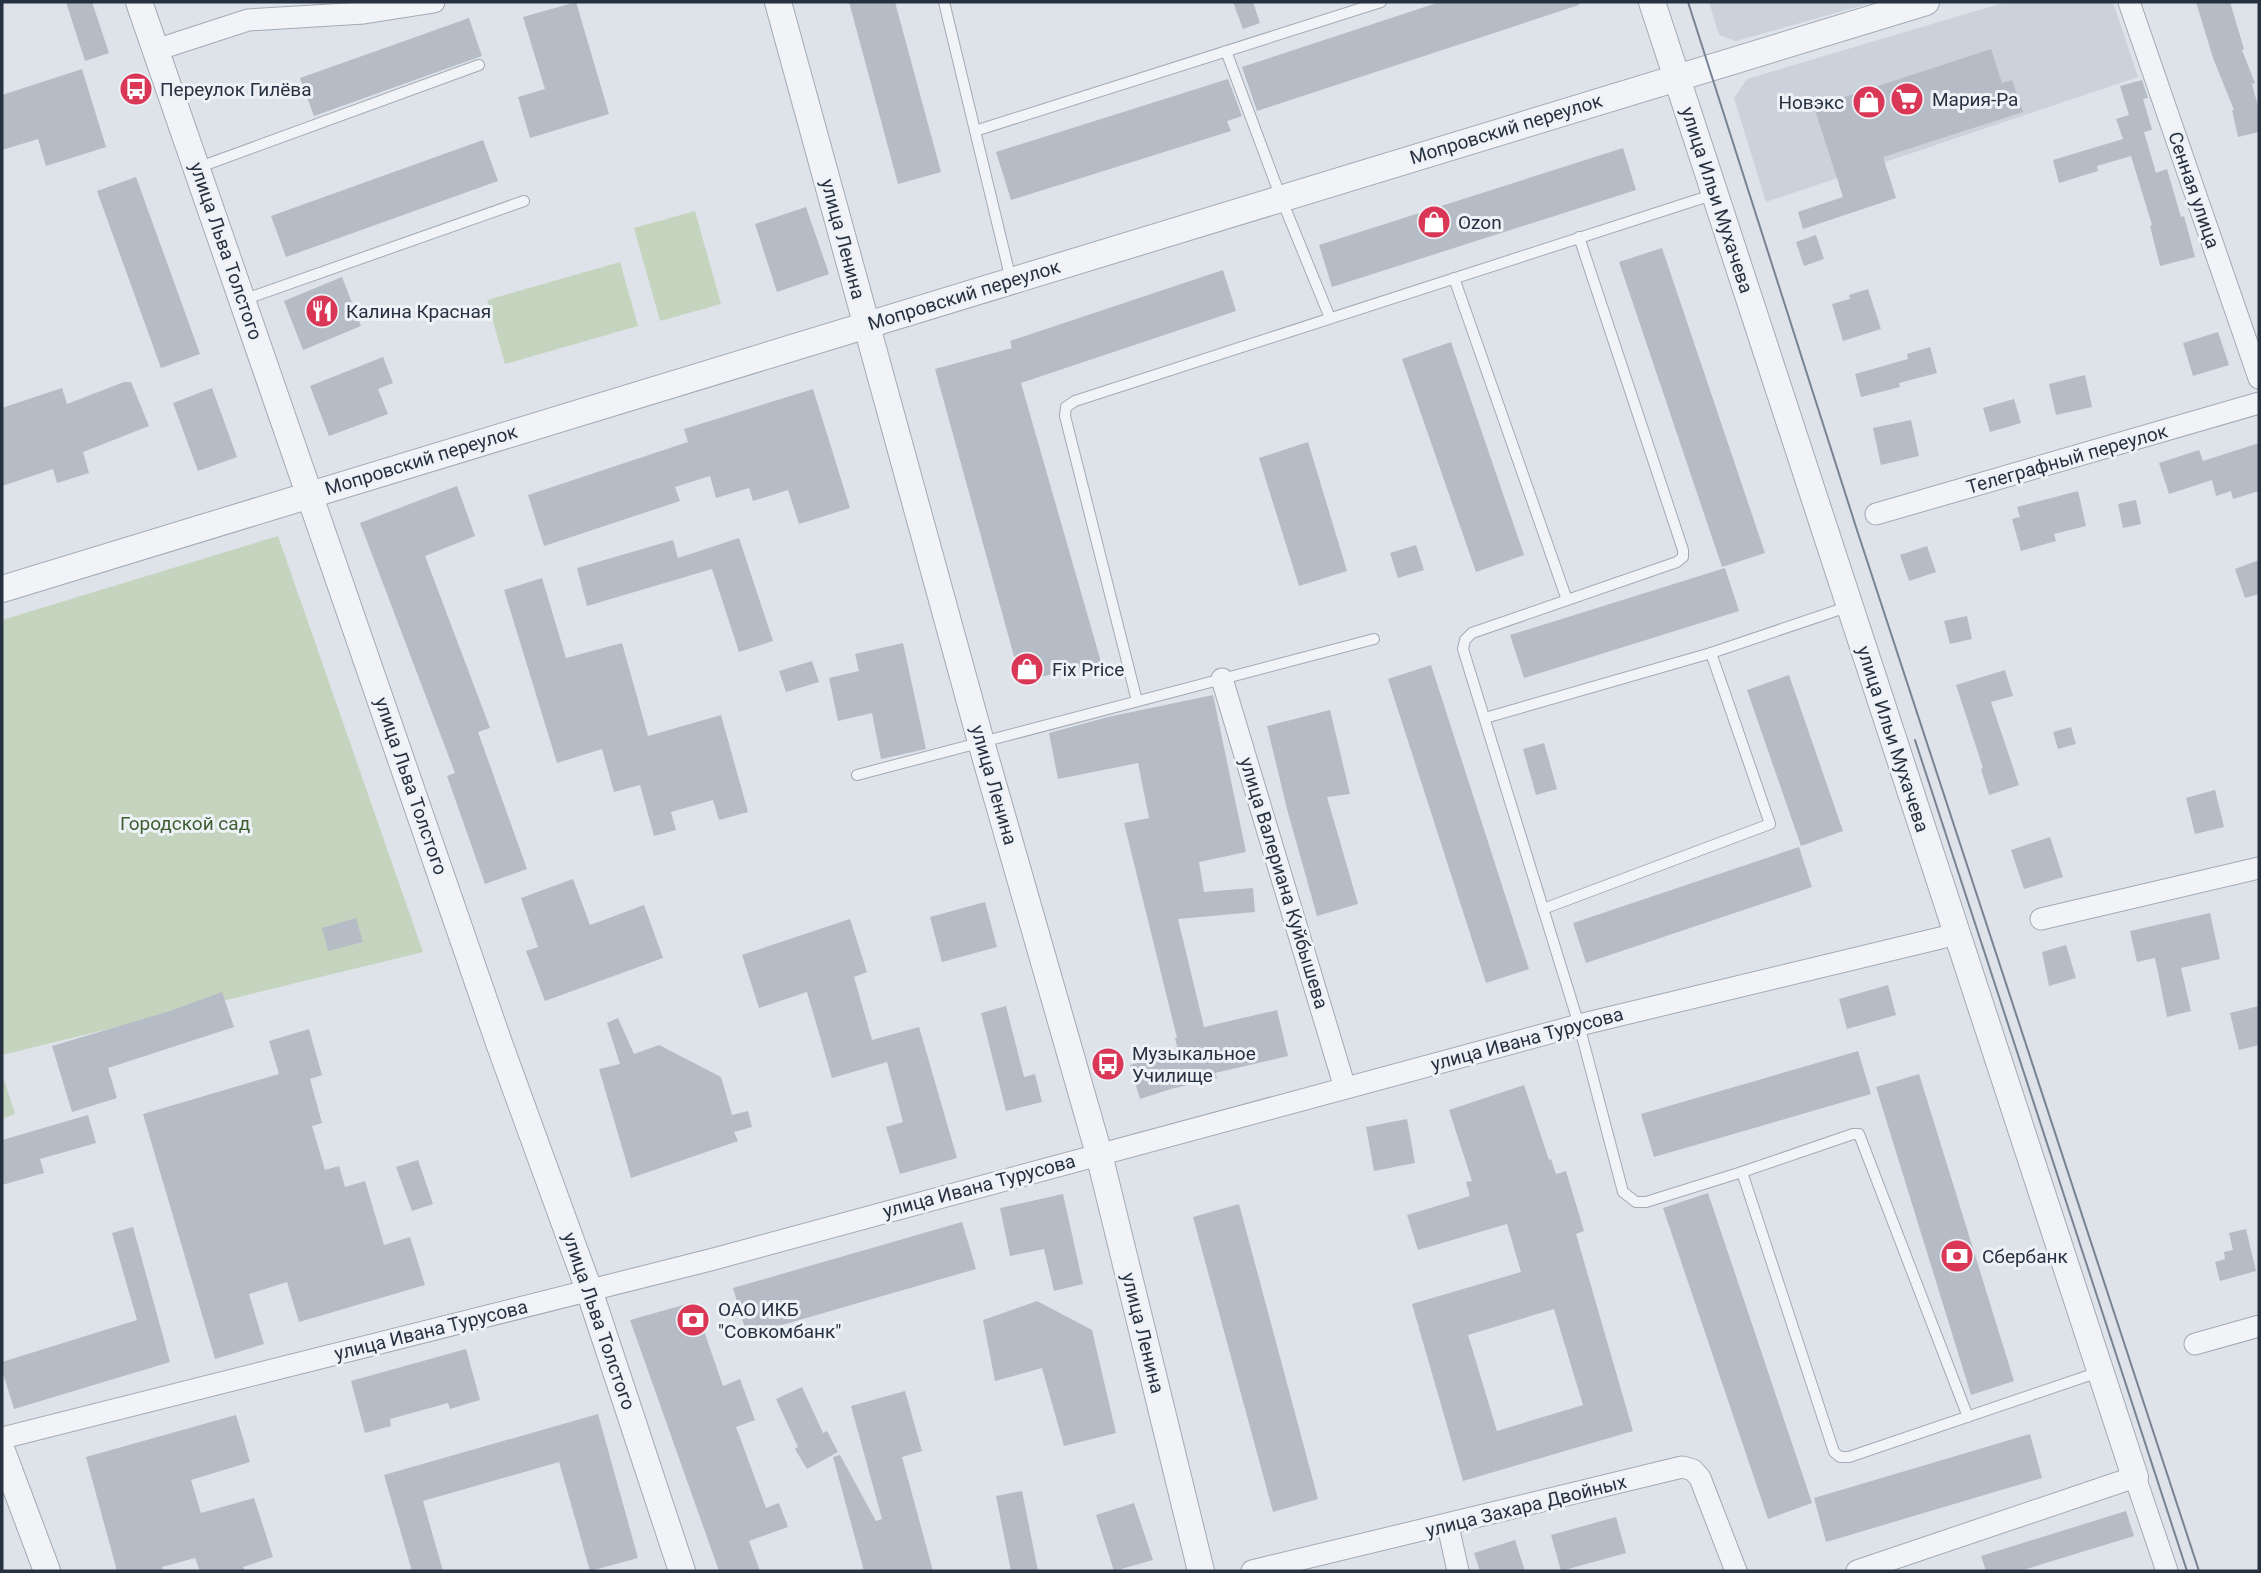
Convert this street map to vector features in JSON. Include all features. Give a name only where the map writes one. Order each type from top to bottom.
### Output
[{"type":"street","name":"улица Льва Толстого","points":[[139,2],[499,1042],[589,1290],[682,1571]]},
{"type":"street","points":[[156,50],[248,20],[364,13],[434,2]]},
{"type":"street","name":"улица Ленина","points":[[778,2],[981,742],[1099,1154],[1201,1571]]},
{"type":"street","name":"улица Ильи Мухачева","points":[[1652,2],[2134,1477]]},
{"type":"street","name":"Мопровский переулок","points":[[2,589],[1926,2]]},
{"type":"street","name":"Сенная улица","points":[[2129,2],[2259,378]]},
{"type":"street","name":"Телеграфный переулок","points":[[1876,514],[2259,403]]},
{"type":"street","name":"улица Валериана Куйбышева","points":[[1222,679],[1345,1088]]},
{"type":"street","points":[[2041,919],[2259,867]]},
{"type":"street","name":"улица Ивана Турусова","points":[[2,1438],[709,1260],[1579,1025],[1957,934]]},
{"type":"street","points":[[2195,1344],[2259,1326]]},
{"type":"street","points":[[2,1451],[15,1500],[47,1571]]},
{"type":"street","name":"улица Захара Двойных","points":[[1252,1571],[1448,1526],[1682,1467],[1693,1470],[1700,1478],[1736,1571]]},
{"type":"street","points":[[1857,1571],[2134,1477],[2166,1571]]},
{"type":"street","points":[[1448,1526],[1458,1571]]},
{"type":"lane","points":[[944,2],[1012,280]]},
{"type":"lane","points":[[975,131],[1381,2]]},
{"type":"lane","points":[[1226,51],[1281,198],[1330,318]]},
{"type":"lane","points":[[197,168],[479,65]]},
{"type":"lane","points":[[1137,701],[1065,416],[1066,407],[1074,401],[1715,194]]},
{"type":"lane","points":[[243,300],[524,201]]},
{"type":"lane","points":[[1579,237],[1683,550],[1683,557],[1676,562],[1472,633],[1465,640],[1464,649],[1579,1025],[1623,1192],[1636,1202],[1646,1202],[1859,1134],[1968,1417]]},
{"type":"lane","points":[[1454,278],[1567,600]]},
{"type":"lane","points":[[1485,718],[1712,653],[1850,606]]},
{"type":"lane","points":[[857,775],[1374,639]]},
{"type":"lane","points":[[1543,909],[1770,824],[1712,653]]},
{"type":"lane","points":[[1742,1172],[1834,1452],[1840,1457],[1849,1457],[2099,1372]]},
{"type":"shaded area","points":[[1709,2],[1875,2],[1736,41],[1719,35]]},
{"type":"shaded area","points":[[2006,2],[2113,2],[2138,77],[1766,202],[1734,98],[1747,79]]},
{"type":"green space","points":[[695,211],[721,304],[660,321],[634,228]]},
{"type":"green space","points":[[620,262],[638,326],[505,364],[487,300]]},
{"type":"green space","name":"Городской сад","points":[[278,536],[423,952],[2,1055],[2,620]]},
{"type":"green space","points":[[2,1073],[15,1114],[2,1119]]},
{"type":"building","points":[[66,2],[92,2],[109,53],[85,61]]},
{"type":"building","points":[[576,2],[609,114],[530,138],[518,97],[545,89],[523,17]]},
{"type":"building","points":[[849,2],[895,2],[941,172],[898,184]]},
{"type":"building","points":[[1233,2],[1253,2],[1260,23],[1243,29]]},
{"type":"building","points":[[1440,2],[1579,2],[1579,5],[1257,111],[1242,67]]},
{"type":"building","points":[[2196,2],[2230,2],[2244,49],[2242,50],[2255,83],[2252,84],[2259,110],[2259,132],[2238,137],[2234,110],[2213,58]]},
{"type":"building","points":[[469,18],[482,56],[314,116],[300,78]]},
{"type":"building","points":[[1991,49],[2002,83],[2012,80],[2023,112],[1883,157],[1896,198],[1803,229],[1798,212],[1843,197],[1814,107]]},
{"type":"building","points":[[82,69],[106,147],[46,166],[38,139],[2,150],[2,95]]},
{"type":"building","points":[[1228,79],[1242,116],[1227,121],[1231,131],[1011,200],[996,152]]},
{"type":"building","points":[[2142,80],[2148,98],[2143,99],[2152,130],[2144,132],[2156,173],[2167,169],[2195,257],[2160,266],[2150,226],[2152,225],[2131,156],[2097,166],[2098,171],[2059,183],[2053,160],[2123,139],[2116,119],[2129,115],[2120,86]]},
{"type":"building","points":[[483,140],[498,181],[286,257],[271,216]]},
{"type":"building","points":[[1623,148],[1636,190],[1332,287],[1319,245]]},
{"type":"building","points":[[136,177],[200,354],[161,368],[97,191]]},
{"type":"building","points":[[806,207],[829,274],[777,292],[755,224]]},
{"type":"building","points":[[1816,235],[1824,259],[1804,266],[1796,242]]},
{"type":"building","points":[[1662,248],[1765,553],[1722,567],[1619,262]]},
{"type":"building","points":[[1223,270],[1236,311],[1021,383],[1101,662],[1021,682],[935,369],[1012,348],[1010,341]]},
{"type":"building","points":[[342,277],[361,326],[303,350],[284,301]]},
{"type":"building","points":[[1868,289],[1881,329],[1843,341],[1832,304],[1850,299],[1849,295]]},
{"type":"building","points":[[2218,332],[2229,365],[2193,376],[2183,343]]},
{"type":"building","points":[[1451,342],[1524,555],[1476,572],[1402,359]]},
{"type":"building","points":[[1930,347],[1937,373],[1899,383],[1900,387],[1861,397],[1855,374],[1908,359],[1907,354]]},
{"type":"building","points":[[383,357],[393,383],[378,389],[388,414],[329,436],[310,386]]},
{"type":"building","points":[[2085,375],[2092,407],[2056,415],[2049,384]]},
{"type":"building","points":[[124,382],[131,382],[149,426],[83,452],[89,473],[57,483],[53,469],[2,486],[2,408],[62,388],[67,404]]},
{"type":"building","points":[[212,388],[237,457],[198,471],[173,403]]},
{"type":"building","points":[[813,389],[850,508],[799,524],[788,490],[753,501],[749,488],[716,498],[710,476],[675,487],[680,501],[544,546],[528,495],[688,442],[684,429]]},
{"type":"building","points":[[2014,399],[2021,423],[1990,432],[1983,408]]},
{"type":"building","points":[[1911,420],[1919,456],[1881,465],[1873,428]]},
{"type":"building","points":[[1308,442],[1347,571],[1299,586],[1259,458]]},
{"type":"building","points":[[2259,443],[2259,491],[2233,499],[2231,491],[2216,496],[2212,480],[2169,494],[2159,463],[2199,450],[2203,461]]},
{"type":"building","points":[[457,486],[475,536],[425,556],[490,728],[478,732],[527,869],[485,884],[447,776],[455,773],[360,523]]},
{"type":"building","points":[[2078,491],[2086,526],[2054,534],[2056,541],[2021,551],[2012,519],[2020,517],[2017,507]]},
{"type":"building","points":[[2136,500],[2141,524],[2123,528],[2118,504]]},
{"type":"building","points":[[739,538],[773,641],[739,652],[712,569],[587,606],[577,568],[673,540],[678,558]]},
{"type":"building","points":[[1416,545],[1424,570],[1398,578],[1390,553]]},
{"type":"building","points":[[1927,546],[1936,572],[1909,581],[1900,555]]},
{"type":"building","points":[[2259,560],[2259,594],[2245,598],[2235,569]]},
{"type":"building","points":[[1725,568],[1739,611],[1524,678],[1510,635]]},
{"type":"building","points":[[542,578],[566,658],[622,643],[648,736],[721,715],[748,812],[719,820],[713,800],[671,812],[676,830],[654,836],[640,785],[614,792],[602,749],[557,763],[504,590]]},
{"type":"building","points":[[1967,616],[1972,639],[1950,644],[1944,621]]},
{"type":"building","points":[[903,643],[926,749],[881,759],[872,713],[838,721],[829,678],[859,671],[855,654]]},
{"type":"building","points":[[812,661],[819,682],[786,692],[779,671]]},
{"type":"building","points":[[1431,665],[1529,969],[1486,983],[1388,679]]},
{"type":"building","points":[[2005,670],[2013,696],[1991,702],[2019,785],[1989,795],[1956,685]]},
{"type":"building","points":[[1789,675],[1843,831],[1801,846],[1747,690]]},
{"type":"building","points":[[1213,695],[1246,852],[1199,862],[1204,892],[1253,888],[1255,912],[1178,919],[1204,1027],[1277,1010],[1288,1056],[1215,1073],[1217,1078],[1140,1099],[1130,1065],[1178,1051],[1124,823],[1149,818],[1138,763],[1058,779],[1049,733],[1108,717]]},
{"type":"building","points":[[1330,710],[1350,794],[1327,797],[1358,904],[1317,916],[1267,726]]},
{"type":"building","points":[[2071,727],[2076,744],[2058,749],[2053,732]]},
{"type":"building","points":[[1544,743],[1557,789],[1536,795],[1523,749]]},
{"type":"building","points":[[2215,790],[2224,827],[2195,834],[2186,798]]},
{"type":"building","points":[[2050,837],[2063,877],[2024,889],[2011,850]]},
{"type":"building","points":[[1799,847],[1812,887],[1586,963],[1573,923]]},
{"type":"building","points":[[573,879],[590,925],[644,905],[663,958],[545,1001],[526,951],[538,947],[521,898]]},
{"type":"building","points":[[985,902],[997,947],[942,962],[930,917]]},
{"type":"building","points":[[2210,913],[2220,959],[2181,968],[2191,1011],[2167,1017],[2155,958],[2137,962],[2130,931]]},
{"type":"building","points":[[356,918],[363,942],[328,951],[322,928]]},
{"type":"building","points":[[850,919],[867,972],[854,977],[872,1040],[919,1027],[957,1158],[900,1174],[886,1127],[903,1122],[887,1062],[832,1078],[807,992],[759,1008],[742,955]]},
{"type":"building","points":[[2066,945],[2076,978],[2049,986],[2042,952]]},
{"type":"building","points":[[1888,985],[1896,1015],[1847,1029],[1839,999]]},
{"type":"building","points":[[222,992],[234,1027],[108,1068],[117,1098],[72,1112],[52,1046],[170,1011]]},
{"type":"building","points":[[1006,1006],[1024,1077],[1035,1074],[1042,1102],[1006,1111],[981,1013]]},
{"type":"building","points":[[2259,1006],[2259,1045],[2239,1050],[2230,1013]]},
{"type":"building","points":[[618,1018],[634,1054],[659,1045],[721,1077],[732,1115],[748,1111],[752,1127],[734,1132],[738,1141],[631,1178],[599,1069],[620,1064],[607,1023]]},
{"type":"building","points":[[309,1029],[322,1075],[310,1079],[322,1123],[312,1126],[325,1170],[339,1166],[345,1187],[365,1181],[384,1245],[410,1237],[425,1285],[299,1322],[287,1282],[249,1294],[264,1344],[215,1359],[143,1114],[279,1074],[269,1041]]},
{"type":"building","points":[[1858,1051],[1871,1094],[1654,1157],[1641,1114]]},
{"type":"building","points":[[1919,1074],[2014,1381],[1971,1395],[1876,1087]]},
{"type":"building","points":[[1524,1085],[1549,1160],[1551,1159],[1556,1174],[1566,1171],[1584,1231],[1576,1234],[1633,1431],[1463,1481],[1412,1304],[1521,1272],[1507,1224],[1418,1250],[1407,1215],[1470,1196],[1466,1182],[1472,1181],[1449,1110]],"holes":[[[1554,1309],[1583,1405],[1497,1431],[1468,1335]]]},
{"type":"building","points":[[88,1115],[96,1143],[40,1159],[44,1173],[2,1185],[2,1140]]},
{"type":"building","points":[[1407,1119],[1415,1163],[1374,1171],[1366,1127]]},
{"type":"building","points":[[418,1160],[433,1204],[412,1211],[396,1167]]},
{"type":"building","points":[[1708,1193],[1812,1503],[1768,1519],[1663,1208]]},
{"type":"building","points":[[1063,1194],[1083,1284],[1054,1291],[1044,1249],[1010,1256],[1000,1208]]},
{"type":"building","points":[[1239,1204],[1318,1499],[1273,1512],[1193,1217]]},
{"type":"building","points":[[962,1222],[976,1269],[747,1335],[733,1288]]},
{"type":"building","points":[[133,1227],[170,1362],[14,1409],[2,1362],[137,1320],[112,1233]]},
{"type":"building","points":[[2246,1229],[2256,1271],[2220,1281],[2215,1262],[2225,1259],[2224,1252],[2233,1250],[2229,1233]]},
{"type":"building","points":[[1037,1301],[1092,1330],[1116,1433],[1064,1446],[1042,1368],[995,1381],[983,1320]]},
{"type":"building","points":[[694,1302],[723,1386],[740,1379],[755,1420],[736,1427],[766,1508],[779,1503],[788,1527],[749,1541],[760,1571],[719,1571],[630,1320]]},
{"type":"building","points":[[466,1349],[480,1400],[450,1409],[448,1403],[390,1419],[391,1426],[365,1433],[351,1381]]},
{"type":"building","points":[[802,1387],[823,1433],[827,1431],[838,1452],[807,1469],[795,1449],[798,1447],[776,1399]]},
{"type":"building","points":[[905,1391],[922,1451],[902,1457],[933,1571],[864,1571],[833,1457],[840,1455],[876,1521],[882,1519],[851,1406]]},
{"type":"building","points":[[598,1414],[638,1558],[590,1571],[559,1462],[423,1501],[443,1571],[412,1571],[384,1475]]},
{"type":"building","points":[[236,1415],[250,1462],[191,1480],[201,1513],[254,1498],[273,1557],[243,1567],[245,1571],[200,1571],[195,1558],[162,1567],[163,1571],[117,1571],[86,1457]]},
{"type":"building","points":[[2030,1434],[2042,1478],[1826,1542],[1814,1498]]},
{"type":"building","points":[[1022,1491],[1038,1571],[1011,1571],[996,1496]]},
{"type":"building","points":[[1134,1503],[1153,1560],[1114,1571],[1096,1515]]},
{"type":"building","points":[[2126,1511],[2134,1536],[2020,1571],[1986,1571],[1981,1556]]},
{"type":"building","points":[[1616,1517],[1626,1553],[1561,1571],[1551,1535]]},
{"type":"building","points":[[1515,1540],[1525,1571],[1480,1571],[1474,1553]]},
{"type":"tram line","points":[[1688,2],[1856,527],[2199,1571]]},
{"type":"tram line","points":[[1915,740],[2187,1571]]},
{"type":"place","name":"Переулок Гилёва","points":[[136,89]]},
{"type":"place","name":"Мария-Ра","points":[[1907,99]]},
{"type":"place","name":"Новэкс","points":[[1869,102]]},
{"type":"place","name":"Ozon","points":[[1434,222]]},
{"type":"place","name":"Калина Красная","points":[[322,311]]},
{"type":"place","name":"Fix Price","points":[[1027,669]]},
{"type":"place","name":"Музыкальное Училище","points":[[1108,1064]]},
{"type":"place","name":"Сбербанк","points":[[1957,1256]]},
{"type":"place","name":"ОАО ИКБ \"Совкомбанк\"","points":[[693,1320]]}]
